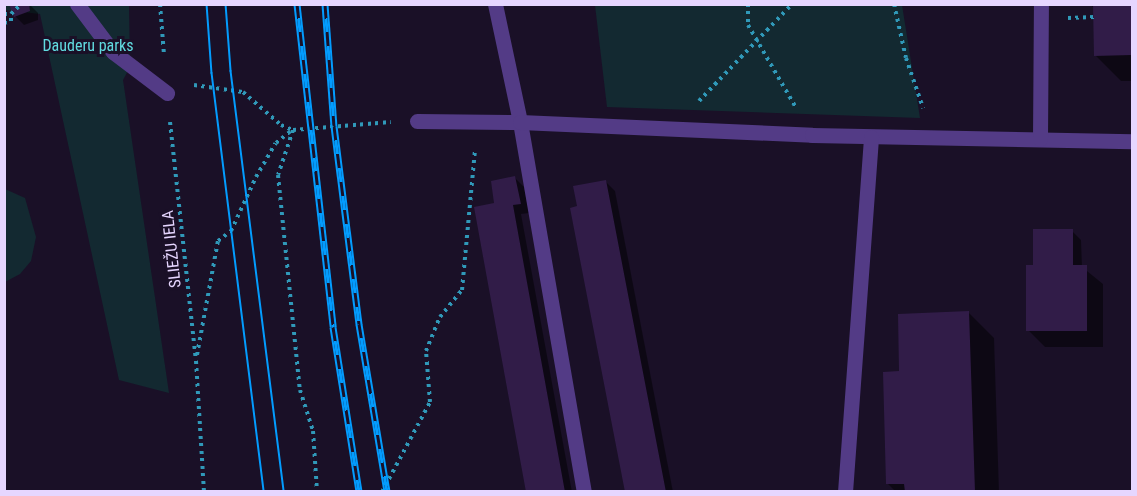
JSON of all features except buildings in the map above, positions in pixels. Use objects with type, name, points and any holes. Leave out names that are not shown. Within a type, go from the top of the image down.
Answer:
[{"type":"street","points":[[77,4],[113,52],[167,86]]},
{"type":"street","points":[[495,4],[520,122],[584,492]]},
{"type":"street","points":[[1040,140],[1041,4]]},
{"type":"street","points":[[417,121],[520,122],[871,137],[1132,141]]},
{"type":"street","points":[[845,492],[871,137]]},
{"type":"path","points":[[4,14],[11,14],[21,4]]},
{"type":"path","name":"SLIEŽU IELA","points":[[160,4],[196,361],[204,492]]},
{"type":"path","points":[[748,4],[748,25],[812,135]]},
{"type":"path","points":[[672,129],[792,4]]},
{"type":"path","points":[[894,4],[906,58],[933,138]]},
{"type":"path","points":[[4,23],[11,21],[11,14]]},
{"type":"path","points":[[1058,18],[1094,17]]},
{"type":"path","points":[[167,86],[243,93],[281,125],[293,130],[417,121]]},
{"type":"path","points":[[382,492],[430,402],[426,351],[440,317],[462,290],[477,122]]},
{"type":"path","points":[[196,361],[218,241],[231,231],[276,143],[293,130]]},
{"type":"path","points":[[293,130],[278,175],[300,390],[313,431],[317,492]]},
{"type":"green space","name":"Dauderu parks","points":[[4,5],[129,5],[130,67],[123,80],[169,393],[119,380],[40,14],[5,10]]},
{"type":"green space","points":[[595,5],[902,5],[920,118],[607,107]]},
{"type":"green space","points":[[5,189],[25,198],[36,237],[31,261],[20,274],[5,282]]},
{"type":"tram line","points":[[207,4],[212,73],[264,492]]},
{"type":"tram line","points":[[226,4],[231,71],[284,492]]},
{"type":"railway","points":[[297,4],[333,327],[359,492]]},
{"type":"railway","points":[[325,4],[334,126],[359,324],[387,492]]}]
